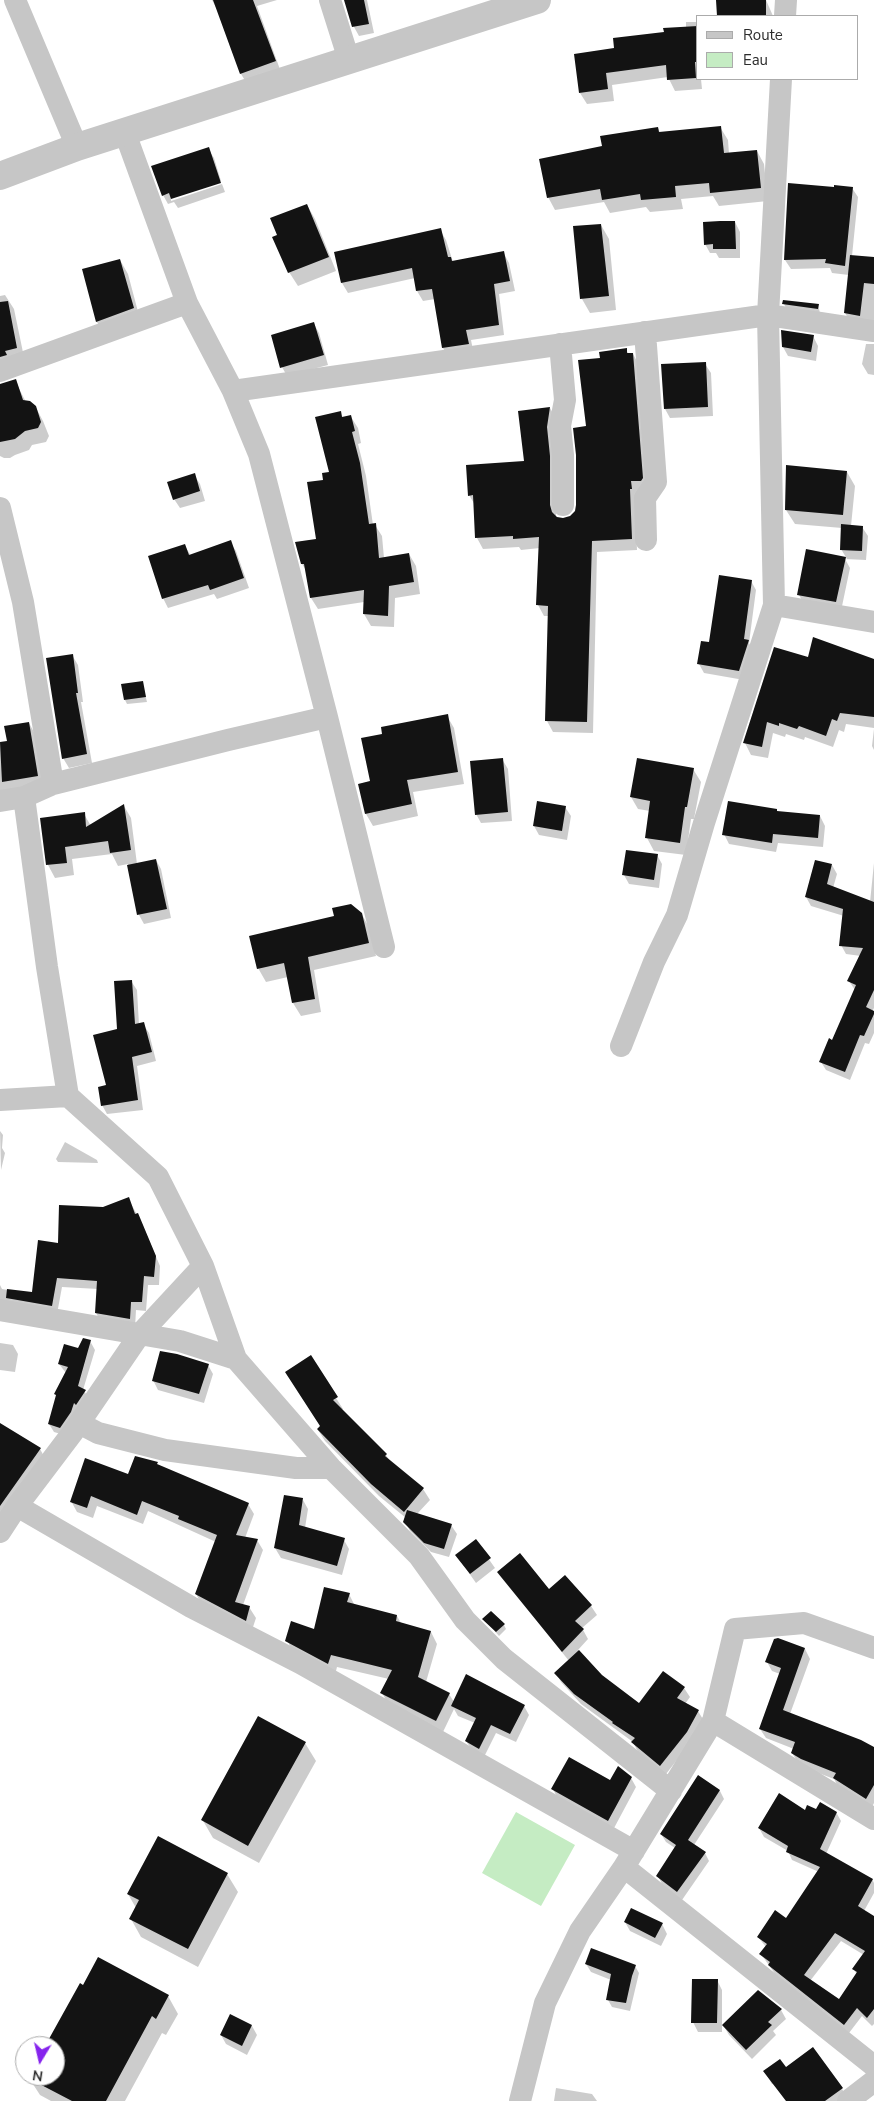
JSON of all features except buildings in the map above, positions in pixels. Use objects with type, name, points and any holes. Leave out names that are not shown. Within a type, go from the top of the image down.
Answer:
[{"type":"street","points":[[15,0],[77,147]]},
{"type":"street","points":[[330,0],[349,60]]},
{"type":"street","points":[[0,176],[77,147],[537,0]]},
{"type":"street","points":[[785,15],[786,0]]},
{"type":"street","points":[[621,1046],[654,962],[677,915],[704,823],[774,605],[768,315],[781,80]]},
{"type":"street","points":[[125,133],[186,303],[233,390],[259,454],[384,947]]},
{"type":"street","points":[[0,372],[186,303]]},
{"type":"street","points":[[233,390],[768,315],[874,331]]},
{"type":"street","points":[[644,332],[656,482],[645,498],[646,540]]},
{"type":"street","points":[[560,344],[565,400],[560,426],[563,455],[563,505]]},
{"type":"street","points":[[0,508],[23,602],[53,784]]},
{"type":"street","points":[[774,605],[874,622]]},
{"type":"street","points":[[0,801],[24,797],[53,784],[327,717]]},
{"type":"street","points":[[24,797],[46,967],[68,1096],[158,1177],[203,1266],[236,1359],[331,1468],[419,1556],[465,1620],[504,1659],[671,1791]]},
{"type":"street","points":[[0,1100],[68,1096]]},
{"type":"street","points":[[0,1532],[17,1506],[80,1423],[140,1334],[203,1266]]},
{"type":"street","points":[[0,1310],[180,1341],[236,1359]]},
{"type":"street","points":[[80,1423],[98,1433],[165,1450],[296,1468],[331,1468]]},
{"type":"street","points":[[17,1506],[191,1606],[300,1663],[629,1859],[874,2066]]},
{"type":"street","points":[[520,2101],[546,2003],[580,1931],[629,1859],[713,1721],[735,1629],[804,1624],[874,1648]]},
{"type":"street","points":[[713,1721],[874,1819]]},
{"type":"street","points":[[848,2101],[874,2081]]},
{"type":"water","points":[[516,1812],[575,1845],[541,1906],[482,1873]]}]
